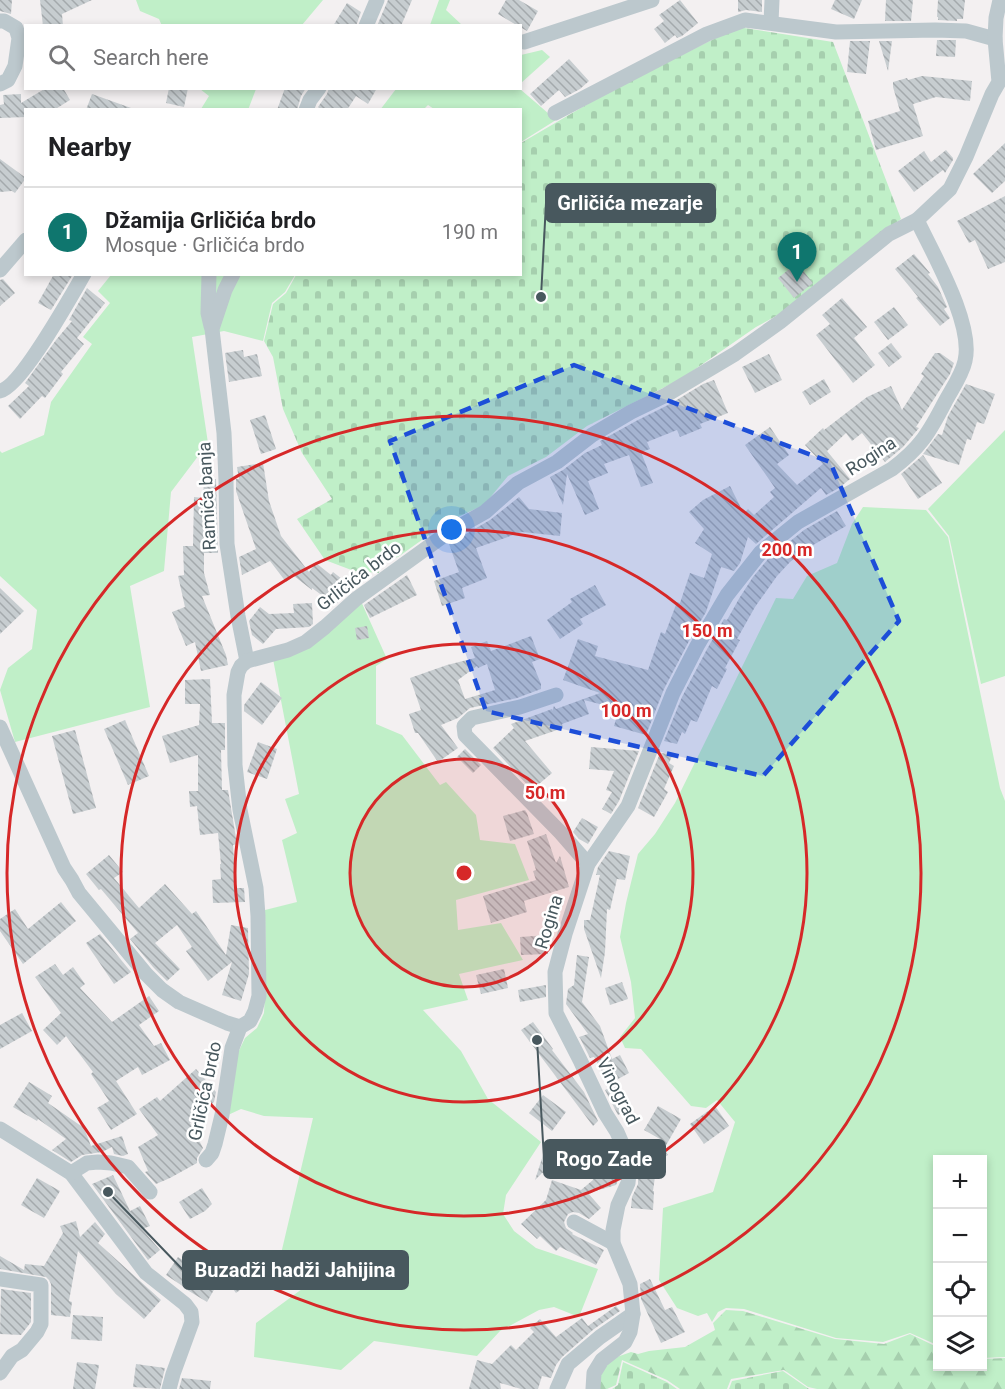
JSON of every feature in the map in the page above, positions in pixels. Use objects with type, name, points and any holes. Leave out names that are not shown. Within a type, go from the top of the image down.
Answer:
[{"type":"street","points":[[367,24],[377,0]]},
{"type":"street","points":[[524,42],[652,0]]},
{"type":"street","points":[[771,22],[772,0]]},
{"type":"street","points":[[916,220],[950,189],[992,94],[1002,83],[995,39],[1000,0]]},
{"type":"street","points":[[555,113],[707,34],[745,20],[836,32],[966,31],[995,39]]},
{"type":"street","points":[[0,21],[16,28],[19,38],[15,66],[8,80],[0,84]]},
{"type":"street","points":[[307,108],[318,90]]},
{"type":"street","name":"Grličića brdo","points":[[206,1160],[212,1153],[222,1115],[232,1048],[240,1027],[250,1021],[255,1011],[258,996],[256,888],[240,810],[235,765],[234,695],[238,672],[247,661],[288,650],[306,642],[356,599],[446,534],[486,512],[518,483],[557,462],[592,435],[735,354],[780,322],[889,234],[916,220]]},
{"type":"street","name":"Rogina","points":[[556,993],[555,972],[588,864],[628,806],[673,693],[711,622],[761,552],[798,522],[892,469],[919,446],[927,436],[957,379],[965,361],[966,339],[957,305],[916,220]]},
{"type":"street","points":[[0,270],[24,242]]},
{"type":"street","points":[[0,391],[7,390],[30,361],[54,326],[83,276]]},
{"type":"street","name":"Ramića banja","points":[[209,276],[208,313],[212,329],[224,433],[227,544],[247,661]]},
{"type":"street","name":"Ramića banja","points":[[212,329],[232,276]]},
{"type":"street","points":[[556,695],[520,707],[472,718],[464,726],[465,735],[561,833],[588,864]]},
{"type":"street","points":[[0,727],[64,868],[79,893],[162,990],[179,1002],[240,1027]]},
{"type":"street","name":"Vinograd","points":[[556,993],[556,1013],[627,1155],[628,1183],[614,1219],[613,1244],[630,1284],[633,1314]]},
{"type":"street","points":[[0,1129],[70,1173],[146,1273],[185,1304],[191,1312],[192,1322],[169,1389]]},
{"type":"street","points":[[70,1173],[87,1163],[98,1161],[128,1167],[150,1192]]},
{"type":"street","points":[[574,1222],[613,1244]]},
{"type":"street","points":[[0,1279],[41,1285],[41,1324],[22,1350],[12,1356],[0,1373]]},
{"type":"street","points":[[557,1389],[568,1364],[600,1337],[633,1314]]},
{"type":"street","points":[[593,1389],[594,1373],[602,1360],[625,1342],[630,1332],[633,1314]]},
{"type":"highlighted area","points":[[574,365],[830,462],[899,621],[763,776],[486,711],[390,441]]},
{"type":"green space","points":[[136,0],[323,0],[303,24],[161,24],[159,19],[140,11]]},
{"type":"green space","points":[[439,0],[450,0],[446,10],[461,24],[430,24]]},
{"type":"green space","points":[[738,27],[833,42],[901,219],[778,315],[756,327],[681,379],[587,426],[546,457],[508,476],[484,505],[447,522],[398,557],[380,561],[379,573],[354,571],[325,560],[297,519],[332,499],[302,453],[283,409],[273,357],[264,341],[273,304],[286,293],[295,276],[522,276],[522,142],[615,88]]},
{"type":"green space","points":[[542,50],[550,57],[522,82],[522,55]]},
{"type":"green space","points":[[201,90],[256,90],[249,108],[202,108],[209,96]]},
{"type":"green space","points":[[395,90],[521,90],[556,120],[522,141],[522,108],[432,108],[428,105],[425,108],[382,108]]},
{"type":"green space","points":[[110,276],[294,276],[285,292],[272,303],[263,341],[224,331],[192,337],[208,443],[171,492],[164,571],[130,586],[150,707],[15,742],[0,690],[8,668],[32,649],[37,610],[0,576],[0,451],[2,453],[44,435],[51,402],[92,344],[83,337],[110,303],[98,291]]},
{"type":"green space","points":[[1005,430],[1005,676],[981,684],[949,536],[928,509]]},
{"type":"green space","points":[[863,507],[926,510],[948,537],[1000,788],[1005,801],[1005,1357],[987,1358],[987,1155],[933,1155],[933,1343],[910,1333],[883,1342],[836,1338],[744,1309],[726,1308],[718,1312],[712,1322],[707,1313],[698,1316],[677,1308],[659,1280],[663,1208],[713,1192],[735,1122],[717,1100],[706,1108],[691,1106],[641,1049],[625,1048],[620,1037],[635,1018],[631,982],[620,937],[638,854],[655,834],[675,803],[776,598],[793,599],[807,576],[837,563],[852,524]]},
{"type":"green space","points":[[360,599],[387,659],[376,666],[376,724],[402,735],[440,785],[446,782],[476,815],[480,840],[515,844],[529,880],[456,900],[458,930],[501,923],[523,960],[459,974],[468,1000],[423,1010],[461,1051],[488,1099],[541,1142],[506,1195],[503,1214],[514,1231],[536,1248],[598,1269],[579,1317],[554,1307],[539,1310],[500,1331],[477,1356],[374,1341],[341,1370],[254,1357],[256,1323],[306,1286],[297,1260],[280,1258],[313,1118],[264,1116],[241,1109],[228,1115],[235,1059],[245,1038],[257,1028],[264,1013],[265,910],[297,902],[282,840],[297,833],[285,799],[299,794],[273,659]]},
{"type":"green space","points":[[726,1310],[743,1311],[835,1339],[884,1344],[910,1334],[933,1345],[933,1371],[987,1371],[987,1359],[1005,1358],[1005,1389],[817,1389],[808,1387],[784,1370],[731,1379],[727,1389],[680,1389],[667,1380],[622,1360],[616,1385],[607,1389],[598,1389],[598,1378],[604,1366],[614,1358],[631,1352],[638,1354],[685,1347],[715,1330],[713,1323]]},
{"type":"green space","points":[[623,1362],[677,1389],[612,1389],[618,1385]]},
{"type":"green space","points":[[783,1371],[809,1389],[729,1389],[732,1381]]},
{"type":"building","points":[[0,0],[12,0],[11,14],[0,11]]},
{"type":"building","points":[[40,0],[92,0],[62,14],[63,24],[43,24]]},
{"type":"building","points":[[388,0],[412,0],[402,24],[378,24]]},
{"type":"building","points":[[506,0],[519,0],[538,11],[527,31],[522,28],[522,24],[515,24],[498,14]]},
{"type":"building","points":[[680,0],[698,23],[682,36],[677,38],[675,35],[665,43],[654,29],[664,21],[659,15]]},
{"type":"building","points":[[738,0],[762,0],[762,12],[746,10],[738,12]]},
{"type":"building","points":[[835,0],[862,0],[854,19],[831,9]]},
{"type":"building","points":[[886,0],[913,0],[911,21],[885,21]]},
{"type":"building","points":[[938,0],[965,0],[963,19],[938,20]]},
{"type":"building","points":[[347,3],[361,12],[357,24],[334,24]]},
{"type":"building","points":[[937,40],[956,40],[955,57],[936,56]]},
{"type":"building","points":[[850,41],[870,41],[866,74],[847,72]]},
{"type":"building","points":[[879,41],[892,41],[888,71]]},
{"type":"building","points":[[569,59],[589,81],[565,97],[559,90],[541,106],[530,94]]},
{"type":"building","points":[[922,76],[972,81],[970,101],[936,97],[913,104],[923,136],[876,150],[868,121],[900,111],[893,82]]},
{"type":"building","points":[[43,90],[64,90],[70,100],[57,108],[24,108],[24,117],[0,118],[0,105],[4,104],[3,95],[21,94],[21,103]]},
{"type":"building","points":[[169,90],[188,90],[184,107],[166,103]]},
{"type":"building","points":[[284,90],[305,90],[298,108],[278,108]]},
{"type":"building","points":[[328,90],[376,90],[368,104],[356,96],[348,108],[319,108]]},
{"type":"building","points":[[92,94],[131,108],[87,108]]},
{"type":"building","points":[[1005,143],[1005,181],[992,193],[973,174]]},
{"type":"building","points":[[946,150],[953,160],[945,173],[943,170],[914,192],[898,171],[924,151],[931,162]]},
{"type":"building","points":[[0,159],[24,177],[24,181],[15,193],[0,192]]},
{"type":"building","points":[[1005,196],[1005,262],[988,269],[975,240],[969,243],[957,221]]},
{"type":"building","points":[[914,254],[930,273],[928,274],[938,287],[947,307],[944,309],[950,318],[940,326],[895,269]]},
{"type":"building","points":[[797,263],[813,283],[794,298],[778,278]]},
{"type":"building","points":[[53,276],[72,276],[51,310],[38,303]]},
{"type":"building","points":[[3,279],[15,293],[0,306],[0,280]]},
{"type":"building","points":[[87,288],[105,303],[77,338],[84,344],[61,372],[63,374],[45,398],[42,396],[20,419],[8,406],[29,386],[25,383],[72,321],[69,320]]},
{"type":"building","points":[[842,298],[867,327],[854,338],[875,365],[853,383],[816,335],[830,324],[822,315]]},
{"type":"building","points":[[894,307],[908,325],[888,340],[874,322]]},
{"type":"building","points":[[891,343],[902,357],[889,367],[878,353]]},
{"type":"building","points":[[243,350],[244,357],[257,354],[262,376],[229,382],[225,353]]},
{"type":"building","points":[[935,353],[940,353],[954,363],[950,374],[916,427],[919,428],[903,447],[885,462],[862,433],[852,441],[846,433],[827,451],[850,479],[826,495],[821,488],[756,544],[748,537],[740,563],[734,571],[721,567],[706,612],[664,689],[646,735],[614,726],[619,709],[584,700],[589,714],[562,724],[563,728],[525,741],[552,773],[532,790],[493,748],[514,728],[511,724],[552,709],[552,711],[554,706],[556,709],[600,693],[563,680],[578,639],[598,646],[595,656],[648,670],[661,632],[665,634],[677,602],[680,603],[690,573],[704,578],[712,554],[695,543],[704,529],[689,512],[703,500],[730,486],[744,514],[748,509],[754,515],[774,497],[770,492],[775,488],[745,445],[770,427],[789,455],[777,464],[797,485],[823,464],[805,445],[823,428],[824,430],[867,397],[891,386],[902,410],[924,376],[921,374]]},
{"type":"building","points":[[769,354],[782,380],[755,393],[742,367]]},
{"type":"building","points":[[824,379],[831,392],[810,405],[802,392]]},
{"type":"building","points":[[714,380],[728,413],[700,424],[702,428],[680,437],[677,430],[647,442],[650,449],[641,452],[653,483],[641,487],[629,455],[604,464],[608,473],[588,481],[599,509],[585,515],[567,474],[563,505],[550,477],[585,453],[602,445],[600,441]]},
{"type":"building","points":[[966,384],[995,394],[984,424],[977,422],[971,440],[967,439],[959,465],[923,454],[938,434],[942,435],[948,416]]},
{"type":"building","points":[[265,415],[276,449],[261,454],[250,420]]},
{"type":"building","points":[[923,455],[942,483],[918,499],[901,474]]},
{"type":"building","points":[[263,463],[269,501],[281,536],[309,572],[316,563],[331,575],[333,572],[351,586],[335,605],[294,576],[286,582],[270,561],[242,575],[239,557],[256,549],[236,491],[236,479],[239,479],[237,467]]},
{"type":"building","points":[[204,479],[216,479],[218,553],[204,553],[204,573],[210,595],[202,596],[228,665],[201,671],[195,642],[186,646],[172,612],[185,607],[178,576],[184,575],[183,546],[193,546],[194,497],[203,498]]},
{"type":"building","points":[[519,497],[529,509],[562,513],[560,536],[522,532],[476,548],[487,578],[462,588],[465,598],[442,606],[434,581],[459,572],[449,544],[490,520]]},
{"type":"building","points":[[837,511],[846,526],[808,548],[777,576],[755,607],[737,639],[740,640],[725,668],[727,669],[717,689],[712,686],[697,722],[691,720],[685,734],[682,732],[677,744],[664,741],[682,697],[706,651],[724,619],[727,620],[753,577],[768,559],[804,530]]},
{"type":"building","points":[[407,575],[417,595],[370,618],[364,605]]},
{"type":"building","points":[[595,585],[606,605],[580,619],[583,624],[560,639],[547,620],[572,602],[570,599]]},
{"type":"building","points":[[0,588],[24,611],[0,634]]},
{"type":"building","points":[[312,603],[313,624],[309,627],[276,629],[263,644],[252,635],[249,621],[260,607],[269,614],[294,613],[293,604]]},
{"type":"building","points":[[367,626],[369,638],[357,640],[355,628]]},
{"type":"building","points":[[531,636],[540,659],[532,662],[541,689],[517,698],[470,708],[458,718],[441,725],[458,748],[438,762],[418,733],[415,733],[409,714],[421,710],[410,678],[475,658],[471,647],[487,641],[491,651]],"holes":[[[487,664],[495,690],[465,699],[458,680],[477,666],[478,668]]]},
{"type":"building","points":[[210,679],[212,723],[225,723],[225,750],[221,750],[222,790],[228,790],[237,844],[233,845],[236,888],[244,888],[245,902],[213,903],[212,880],[221,879],[218,833],[200,835],[197,806],[190,807],[189,791],[198,791],[198,755],[170,763],[162,736],[199,725],[200,704],[185,704],[185,680]]},
{"type":"building","points":[[261,682],[282,698],[262,725],[244,711],[244,705]]},
{"type":"building","points":[[125,720],[149,776],[128,785],[104,729]]},
{"type":"building","points":[[75,730],[96,808],[73,814],[52,736]]},
{"type":"building","points":[[258,742],[277,749],[267,779],[247,772]]},
{"type":"building","points":[[591,747],[639,751],[619,801],[611,814],[602,809],[612,792],[606,790],[614,771],[589,769]]},
{"type":"building","points":[[465,749],[481,765],[473,773],[457,757]]},
{"type":"building","points":[[660,753],[673,754],[669,763],[674,766],[664,789],[668,792],[654,817],[638,808]]},
{"type":"building","points":[[525,810],[534,834],[510,841],[503,816]]},
{"type":"building","points":[[582,818],[598,827],[588,844],[573,832]]},
{"type":"building","points":[[546,834],[556,863],[560,856],[569,887],[524,901],[527,912],[491,923],[483,896],[536,880],[533,871],[536,870],[527,841]]},
{"type":"building","points":[[609,851],[630,856],[625,880],[617,879],[610,910],[607,909],[601,978],[584,929],[584,920],[590,920],[600,875],[596,875],[598,867]]},
{"type":"building","points":[[109,855],[123,872],[114,878],[139,908],[165,884],[192,914],[196,911],[226,955],[231,925],[248,928],[249,974],[241,1001],[222,995],[232,962],[208,981],[186,951],[192,947],[177,925],[155,943],[180,969],[167,981],[153,967],[130,939],[138,933],[86,874]]},
{"type":"building","points":[[61,902],[76,921],[23,964],[0,931],[0,919],[15,909],[28,929]]},
{"type":"building","points":[[100,934],[131,972],[114,984],[86,943]]},
{"type":"building","points":[[548,935],[548,954],[521,955],[520,937]]},
{"type":"building","points":[[577,955],[589,957],[582,1002],[600,1026],[612,1059],[620,1055],[629,1073],[609,1084],[594,1057],[590,1058],[579,1037],[588,1034],[566,1004],[568,989],[574,985]]},
{"type":"building","points":[[55,964],[63,975],[73,967],[85,984],[80,988],[112,1022],[149,996],[159,1011],[139,1025],[154,1046],[161,1043],[170,1060],[142,1075],[138,1067],[116,1081],[137,1114],[111,1130],[97,1108],[109,1101],[91,1074],[93,1072],[66,1036],[57,1045],[43,1030],[61,1013],[35,977]]},
{"type":"building","points":[[504,969],[508,988],[481,994],[476,975]]},
{"type":"building","points":[[622,982],[628,999],[610,1005],[605,988]]},
{"type":"building","points":[[546,985],[546,997],[520,1002],[518,990]]},
{"type":"building","points":[[22,1013],[32,1031],[0,1049],[0,1025]]},
{"type":"building","points":[[533,1022],[584,1092],[598,1121],[593,1126],[521,1030]]},
{"type":"building","points":[[196,1069],[216,1092],[214,1102],[190,1123],[203,1148],[197,1158],[197,1163],[156,1184],[145,1172],[148,1171],[138,1147],[158,1135],[139,1109],[157,1097],[160,1101]]},
{"type":"building","points":[[29,1082],[52,1096],[48,1103],[84,1128],[91,1146],[122,1136],[128,1154],[123,1156],[114,1154],[112,1147],[102,1152],[82,1155],[71,1162],[52,1150],[66,1139],[38,1119],[37,1121],[13,1107]]},
{"type":"building","points":[[617,1084],[630,1109],[618,1115],[605,1090]]},
{"type":"building","points":[[543,1095],[566,1112],[552,1131],[529,1113]]},
{"type":"building","points":[[658,1106],[681,1119],[664,1149],[668,1155],[657,1162],[653,1210],[631,1208],[632,1197],[638,1184],[638,1168],[650,1169],[639,1151],[660,1139],[644,1130]]},
{"type":"building","points":[[715,1106],[729,1126],[704,1144],[690,1124]]},
{"type":"building","points":[[605,1145],[613,1174],[618,1175],[616,1185],[588,1193],[601,1208],[589,1219],[573,1212],[568,1214],[564,1222],[572,1234],[604,1250],[596,1265],[560,1247],[556,1251],[540,1236],[537,1239],[521,1224],[546,1200],[552,1180],[581,1190],[593,1180],[589,1166],[603,1170],[586,1157],[584,1150]]},
{"type":"building","points":[[544,1152],[569,1160],[563,1179],[542,1173],[535,1180]]},
{"type":"building","points":[[113,1175],[130,1211],[140,1206],[150,1226],[142,1229],[160,1250],[148,1260],[92,1184]]},
{"type":"building","points":[[37,1178],[60,1191],[44,1218],[21,1205]]},
{"type":"building","points":[[202,1188],[212,1204],[205,1211],[190,1219],[179,1202]]},
{"type":"building","points":[[76,1221],[80,1237],[95,1222],[105,1234],[98,1243],[161,1300],[144,1319],[116,1294],[78,1251],[69,1301],[72,1302],[70,1317],[51,1315],[51,1284],[46,1277],[0,1269],[0,1256],[24,1270],[25,1264],[44,1266],[63,1233],[60,1226]]},
{"type":"building","points":[[252,1256],[264,1272],[236,1293],[224,1277]]},
{"type":"building","points":[[178,1257],[219,1281],[207,1302],[166,1275]]},
{"type":"building","points":[[650,1279],[665,1310],[672,1307],[685,1332],[661,1343],[641,1299],[640,1284]]},
{"type":"building","points":[[1,1289],[31,1293],[31,1322],[21,1335],[0,1334]]},
{"type":"building","points":[[616,1306],[620,1311],[594,1329],[562,1357],[551,1378],[542,1376],[538,1389],[521,1389],[500,1383],[501,1389],[469,1389],[477,1360],[492,1364],[511,1345],[516,1350],[534,1332],[530,1328],[540,1319],[556,1337],[582,1318],[588,1326]]},
{"type":"building","points":[[73,1315],[103,1317],[102,1341],[71,1339]]},
{"type":"building","points":[[77,1362],[99,1365],[95,1389],[73,1389]]},
{"type":"building","points":[[136,1364],[165,1368],[160,1389],[133,1387]]},
{"type":"building","points":[[182,1378],[211,1381],[210,1389],[179,1389]]},
{"type":"place","name":"Džamija Grličića brdo","points":[[797,282]]},
{"type":"place","name":"Grličića mezarje","points":[[541,297]]},
{"type":"place","name":"Rogo Zade","points":[[537,1040]]},
{"type":"place","name":"Buzadži hadži Jahijina","points":[[108,1192]]}]
